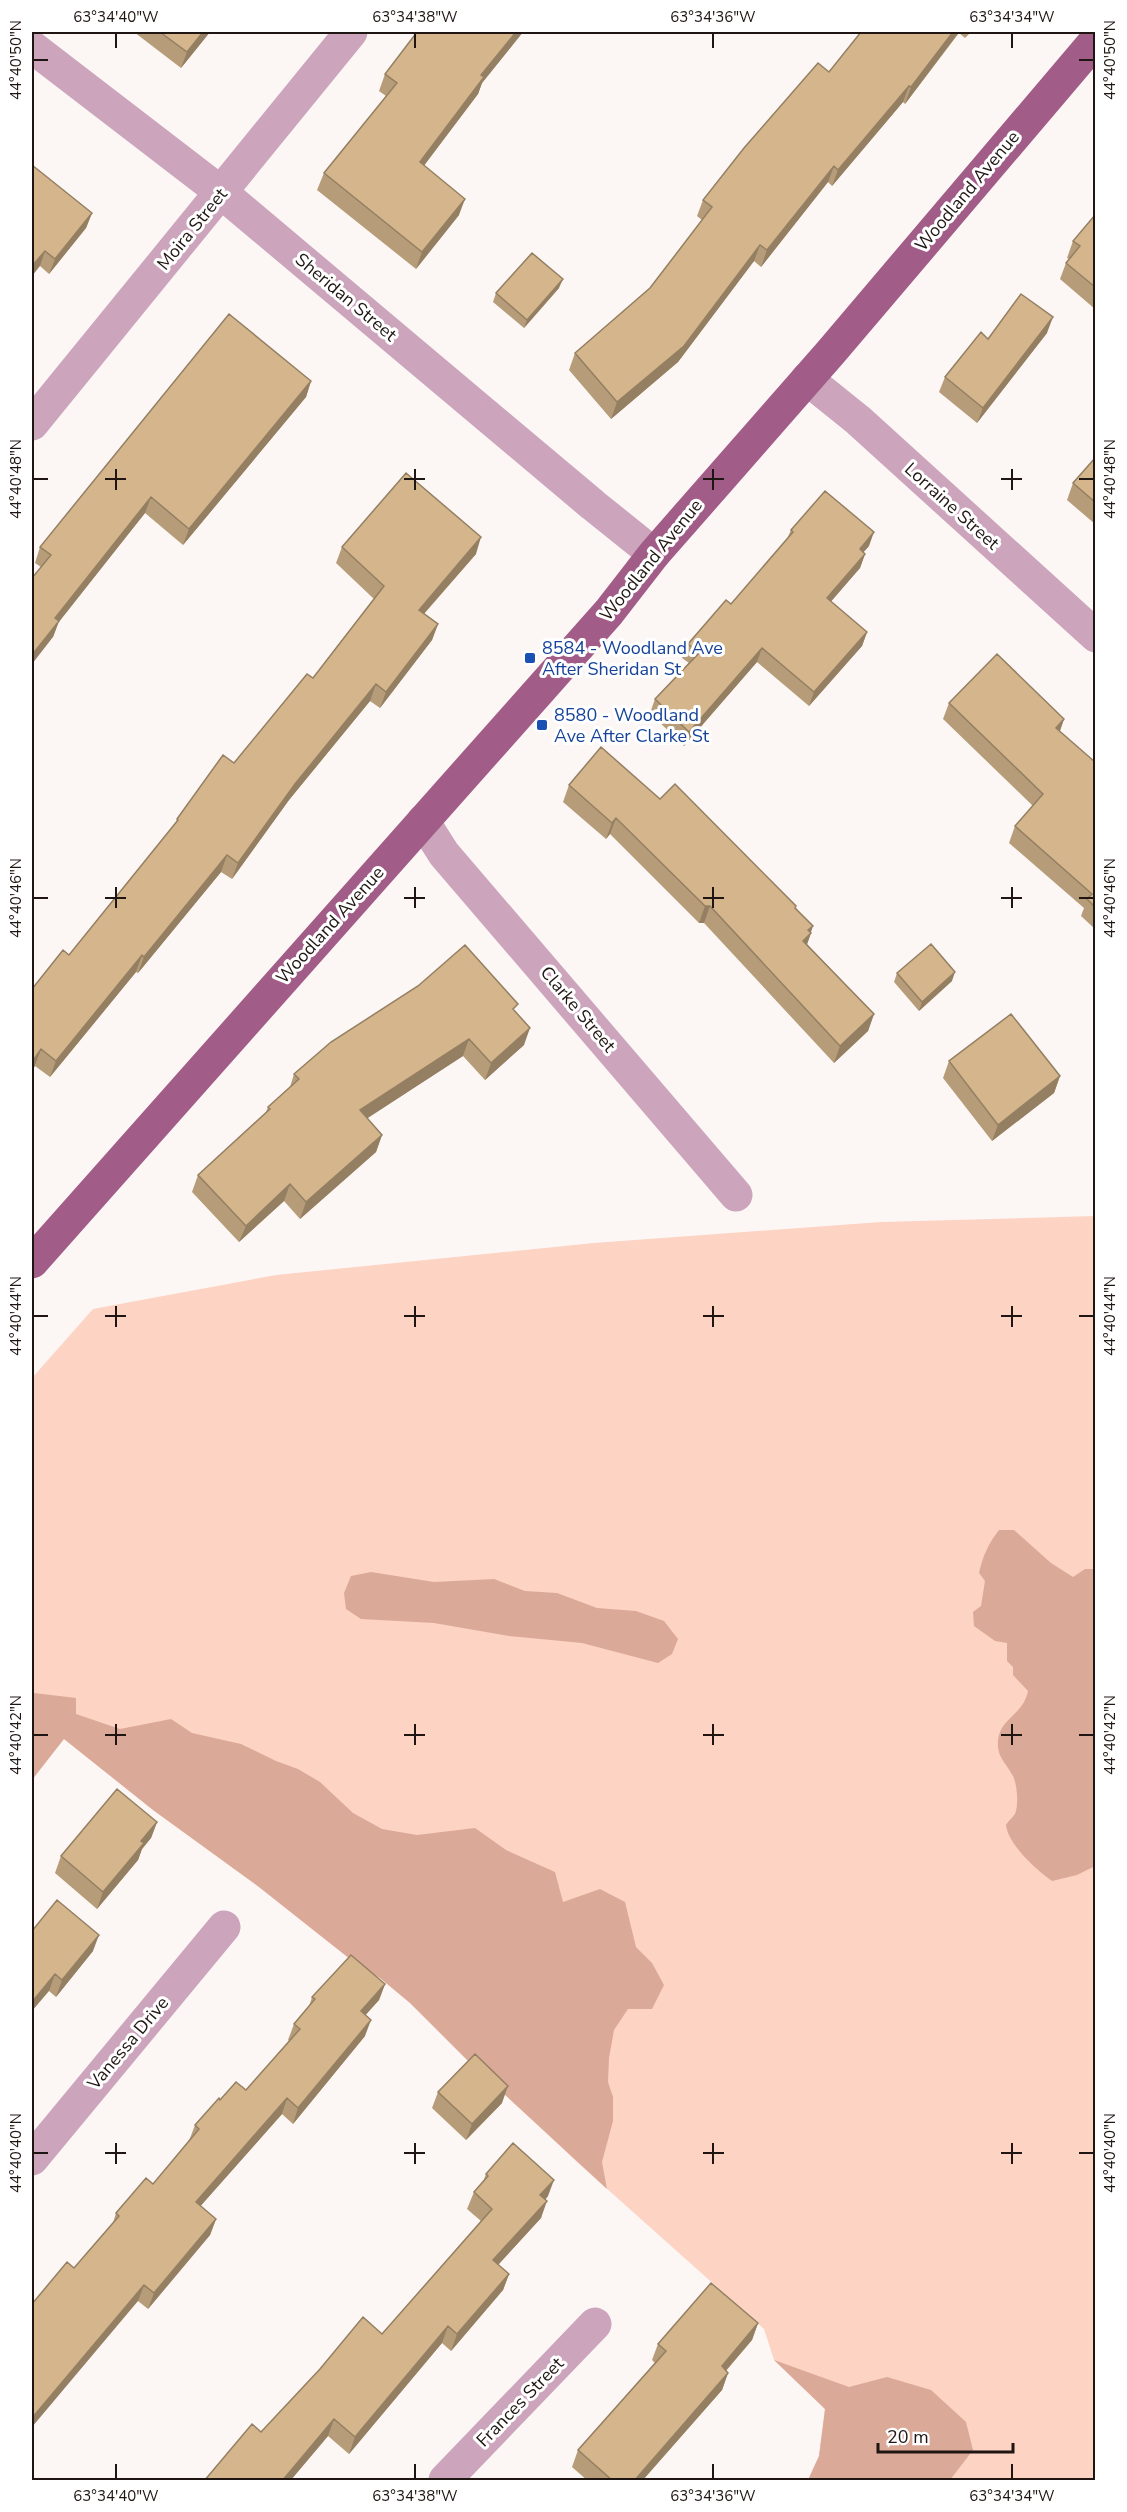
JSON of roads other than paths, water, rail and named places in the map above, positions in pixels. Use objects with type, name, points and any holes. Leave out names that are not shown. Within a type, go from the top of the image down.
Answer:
[{"type":"main road","name":"Woodland Avenue","points":[[32,1262],[609,612],[654,554],[807,379],[1095,40]]},
{"type":"street","name":"Moira Street","points":[[32,424],[351,32]]},
{"type":"street","name":"Sheridan Street","points":[[32,47],[222,193],[584,498],[654,554]]},
{"type":"street","name":"Lorraine Street","points":[[807,379],[858,420],[1095,636]]},
{"type":"street","name":"Clarke Street","points":[[423,821],[444,854],[736,1195]]},
{"type":"street","name":"Vanessa Drive","points":[[32,2159],[224,1927]]},
{"type":"street","name":"Frances Street","points":[[445,2481],[595,2324]]},
{"type":"place","name":"8584 - Woodland Ave After Sheridan St","points":[[530,658]]},
{"type":"place","name":"8580 - Woodland Ave After Clarke St","points":[[542,725]]}]
